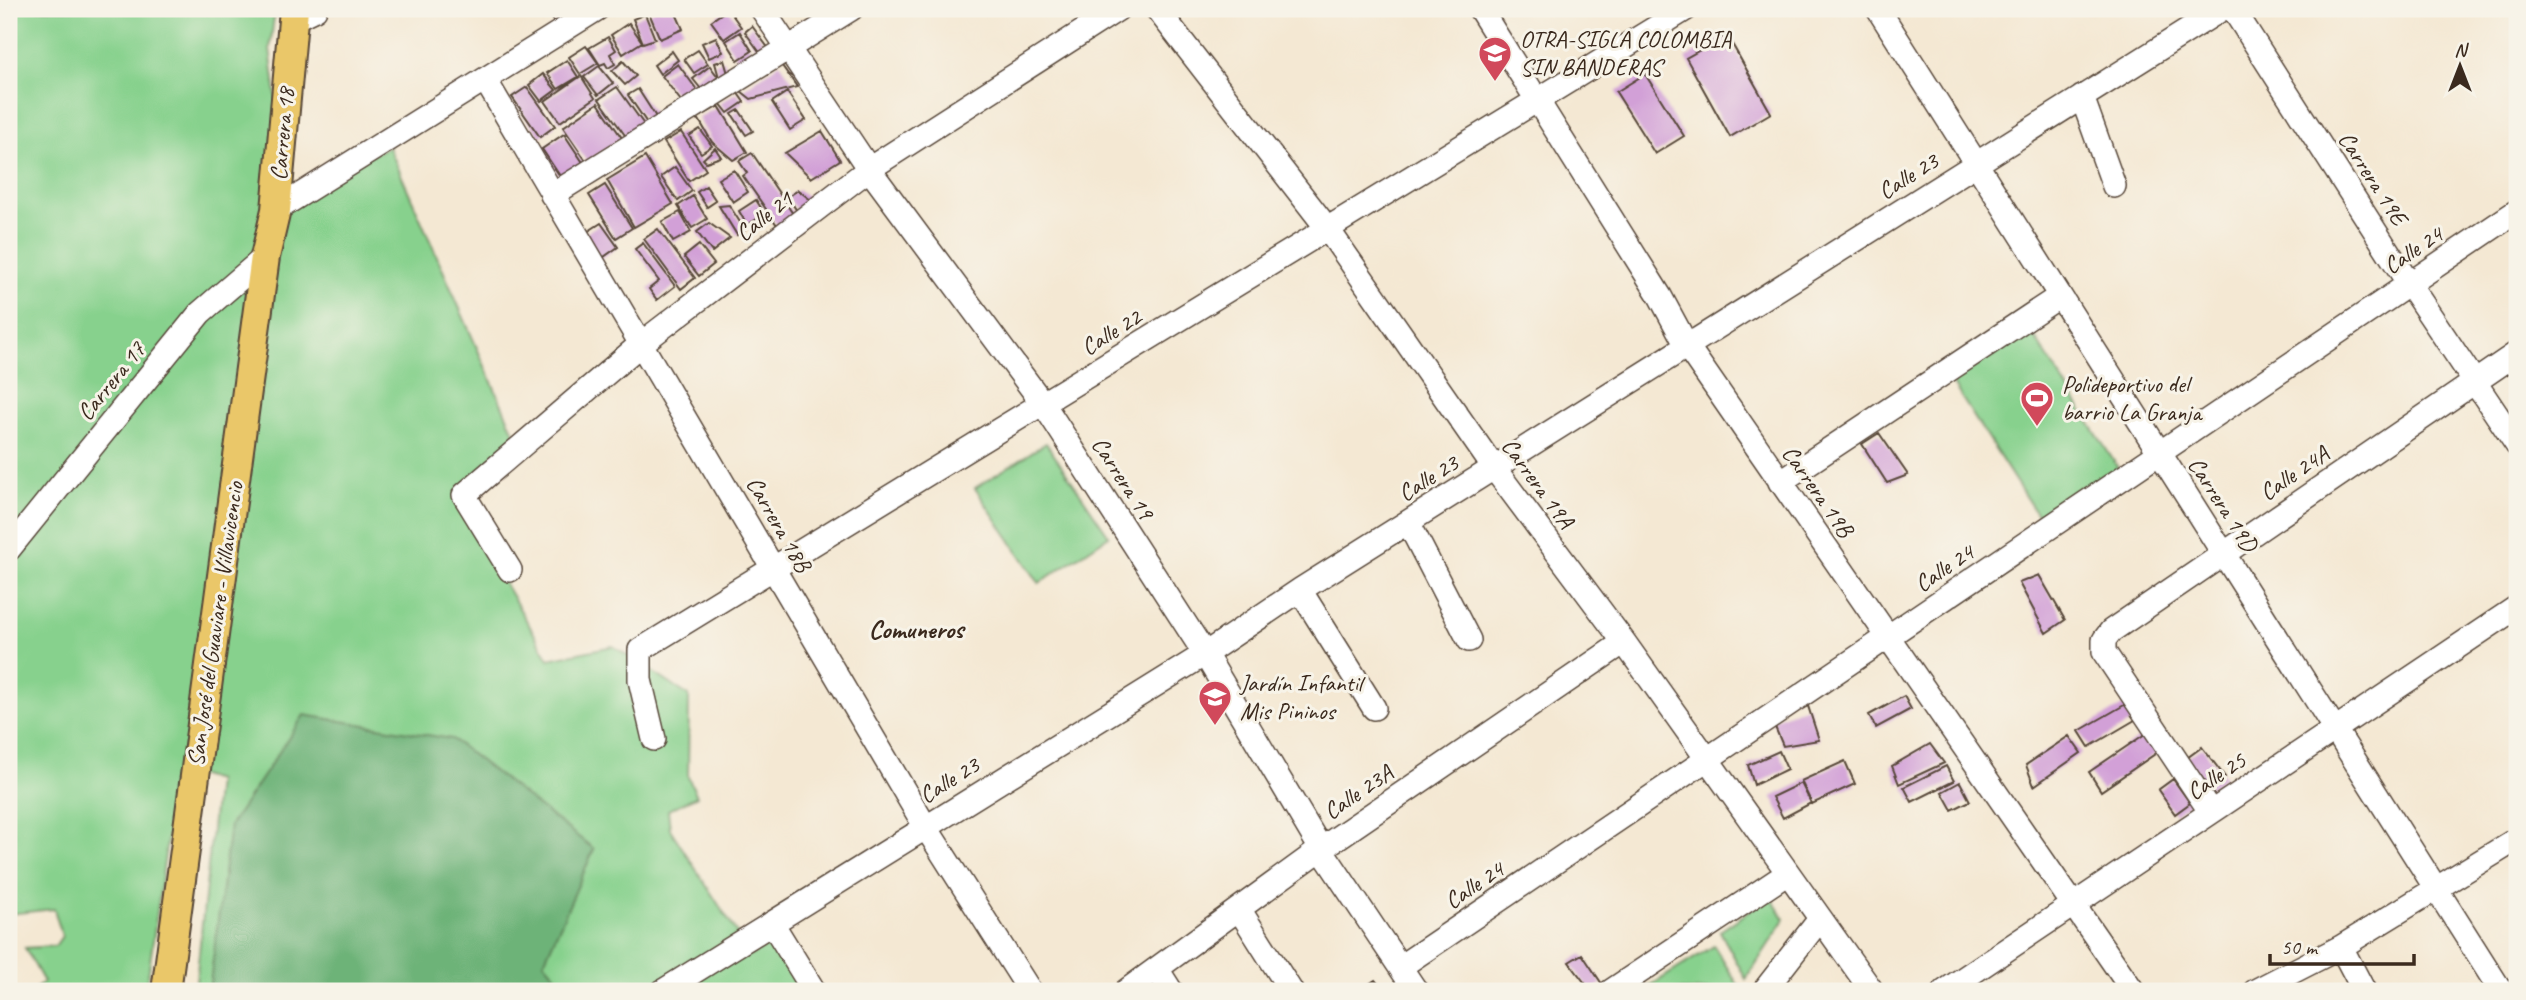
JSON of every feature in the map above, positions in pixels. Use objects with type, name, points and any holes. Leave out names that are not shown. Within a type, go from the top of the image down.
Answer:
[{"type":"main road","name":"Carrera 18","points":[[265,257],[276,210],[300,13]]},
{"type":"main road","name":"San José del Guaviare - Villavicencio","points":[[166,991],[265,257]]},
{"type":"street","points":[[276,210],[380,142],[486,81],[597,9]]},
{"type":"street","name":"Carrera 19","points":[[762,9],[869,169],[1044,405],[1205,654],[1321,849],[1416,991]]},
{"type":"street","points":[[552,195],[850,9]]},
{"type":"street","name":"Calle 21","points":[[510,570],[464,495],[642,343],[869,169],[1118,9]]},
{"type":"street","name":"Carrera 19A","points":[[1157,9],[1328,228],[1494,468],[1624,642],[1705,760],[1872,991]]},
{"type":"street","name":"Carrera 19B","points":[[1480,9],[1539,99],[1660,296],[1687,346],[2133,991]]},
{"type":"street","name":"Calle 22","points":[[654,739],[640,680],[640,650],[1044,405],[1686,9]]},
{"type":"street","name":"Carrera 19D","points":[[1878,9],[2501,991]]},
{"type":"street","name":"Calle 23","points":[[663,991],[1205,654],[1300,590],[2221,9]]},
{"type":"street","name":"Carrera 19E","points":[[2233,9],[2409,284],[2517,445]]},
{"type":"street","name":"Carrera 18B","points":[[486,81],[925,826],[1027,990]]},
{"type":"street","points":[[2082,97],[2114,186]]},
{"type":"street","name":"Calle 24","points":[[1400,967],[2517,212]]},
{"type":"street","name":"Carrera 17","points":[[9,549],[200,313],[265,257]]},
{"type":"street","points":[[1780,482],[2060,296]]},
{"type":"street","name":"Calle 24A","points":[[2210,811],[2104,652],[2104,640],[2111,631],[2517,353]]},
{"type":"street","points":[[1408,522],[1469,639]]},
{"type":"street","points":[[1300,590],[1374,708]]},
{"type":"street","name":"Calle 25","points":[[1945,991],[2517,607]]},
{"type":"street","name":"Calle 23A","points":[[1126,991],[1321,849],[1624,642]]},
{"type":"street","points":[[2255,991],[2341,947],[2517,839]]},
{"type":"street","points":[[1611,991],[1788,873]]},
{"type":"street","points":[[1239,909],[1291,991]]},
{"type":"street","points":[[1765,991],[1820,919]]},
{"type":"street","points":[[772,923],[814,991]]},
{"type":"street","points":[[2341,947],[2364,991]]},
{"type":"street","points":[[1157,969],[1171,991]]},
{"type":"green space","points":[[9,9],[275,9],[270,49],[288,190],[389,147],[516,437],[455,499],[549,659],[613,646],[689,696],[688,777],[697,796],[668,810],[670,829],[751,955],[778,940],[810,991],[195,991],[217,781],[177,769],[146,991],[33,991],[44,982],[25,948],[55,946],[62,936],[54,909],[9,914]]},
{"type":"green space","name":"Polideportivo del barrio La Granja","points":[[2031,331],[2122,474],[2043,524],[1951,381]]},
{"type":"green space","points":[[1046,443],[1109,536],[1039,583],[975,488]]},
{"type":"green space","points":[[304,715],[452,739],[594,849],[544,962],[569,991],[209,991],[230,825]]},
{"type":"green space","points":[[1770,897],[1785,919],[1746,979],[1720,931]]},
{"type":"green space","points":[[1714,946],[1741,990],[1642,991]]},
{"type":"building","points":[[546,9],[562,9],[566,16],[555,23]]},
{"type":"building","points":[[658,9],[674,9],[683,29],[660,39],[649,13]]},
{"type":"building","points":[[728,9],[741,27],[724,39],[711,21]]},
{"type":"building","points":[[645,14],[655,39],[643,43],[633,19]]},
{"type":"building","points":[[629,23],[642,42],[623,54],[611,35]]},
{"type":"building","points":[[752,26],[769,49],[761,54],[745,32]]},
{"type":"building","points":[[740,32],[752,51],[738,60],[726,41]]},
{"type":"building","points":[[1727,35],[1771,113],[1730,137],[1686,58]]},
{"type":"building","points":[[608,37],[616,50],[610,54],[615,64],[608,68],[605,63],[600,65],[589,48]]},
{"type":"building","points":[[716,37],[723,52],[709,58],[702,43]]},
{"type":"building","points":[[586,46],[598,63],[580,74],[569,57]]},
{"type":"building","points":[[698,50],[708,64],[694,73],[684,59]]},
{"type":"building","points":[[672,51],[678,60],[660,74],[654,65]]},
{"type":"building","points":[[567,60],[578,77],[558,89],[547,73]]},
{"type":"building","points":[[724,60],[729,77],[720,81],[715,63]]},
{"type":"building","points":[[623,61],[636,76],[625,85],[612,71]]},
{"type":"building","points":[[780,63],[797,87],[751,99],[741,91]]},
{"type":"building","points":[[678,64],[700,94],[684,105],[662,76]]},
{"type":"building","points":[[599,66],[613,83],[598,95],[584,77]]},
{"type":"building","points":[[710,66],[718,77],[701,89],[693,79]]},
{"type":"building","points":[[543,74],[556,90],[541,101],[529,85]]},
{"type":"building","points":[[1645,74],[1684,136],[1655,154],[1616,92]]},
{"type":"building","points":[[581,76],[595,98],[560,122],[545,101]]},
{"type":"building","points":[[527,87],[555,126],[540,137],[512,97]]},
{"type":"building","points":[[617,87],[645,126],[627,138],[599,99]]},
{"type":"building","points":[[638,89],[656,117],[647,123],[628,95]]},
{"type":"building","points":[[737,92],[744,102],[728,113],[720,103]]},
{"type":"building","points":[[787,92],[806,120],[790,130],[772,102]]},
{"type":"building","points":[[598,103],[622,138],[587,162],[563,127]]},
{"type":"building","points":[[719,106],[747,152],[733,160],[712,142],[698,118]]},
{"type":"building","points":[[739,110],[753,131],[746,135],[732,114]]},
{"type":"building","points":[[700,129],[712,146],[701,153],[689,136]]},
{"type":"building","points":[[822,131],[840,160],[811,178],[785,153]]},
{"type":"building","points":[[681,132],[706,170],[689,181],[664,142]]},
{"type":"building","points":[[564,134],[584,164],[562,179],[542,149]]},
{"type":"building","points":[[715,148],[721,157],[706,162],[703,159]]},
{"type":"building","points":[[752,153],[793,214],[777,225],[743,176],[747,173],[739,161]]},
{"type":"building","points":[[645,157],[673,204],[634,227],[607,180]]},
{"type":"building","points":[[675,167],[692,191],[678,201],[661,177]]},
{"type":"building","points":[[734,170],[748,192],[733,202],[718,179]]},
{"type":"building","points":[[605,185],[632,228],[616,238],[589,195]]},
{"type":"building","points":[[706,186],[716,201],[707,207],[697,192]]},
{"type":"building","points":[[798,190],[812,201],[797,211],[788,197]]},
{"type":"building","points":[[693,196],[707,219],[692,228],[678,206]]},
{"type":"building","points":[[756,200],[765,214],[747,225],[739,211]]},
{"type":"building","points":[[729,205],[745,230],[737,235],[719,206]]},
{"type":"building","points":[[680,212],[691,232],[673,242],[662,222]]},
{"type":"building","points":[[601,223],[618,247],[601,259],[584,234]]},
{"type":"building","points":[[709,223],[730,238],[712,252],[697,232]]},
{"type":"building","points":[[658,229],[695,278],[681,289],[644,239]]},
{"type":"building","points":[[643,243],[675,286],[657,300],[649,289],[659,281],[635,249]]},
{"type":"building","points":[[699,245],[714,264],[699,276],[684,257]]},
{"type":"building","points":[[1879,433],[1908,475],[1887,483],[1862,444]]},
{"type":"building","points":[[2039,575],[2065,620],[2046,633],[2019,583]]},
{"type":"building","points":[[1904,696],[1911,709],[1876,728],[1869,715]]},
{"type":"building","points":[[2126,704],[2135,720],[2089,747],[2079,731]]},
{"type":"building","points":[[1808,706],[1819,740],[1783,746],[1772,720]]},
{"type":"building","points":[[2145,734],[2158,752],[2101,791],[2089,772]]},
{"type":"building","points":[[2069,736],[2081,753],[2034,786],[2026,765]]},
{"type":"building","points":[[1930,744],[1944,763],[1899,784],[1892,766]]},
{"type":"building","points":[[2202,747],[2225,777],[2210,788],[2187,758]]},
{"type":"building","points":[[1779,751],[1787,769],[1754,785],[1748,765]]},
{"type":"building","points":[[1845,761],[1855,784],[1812,804],[1801,781]]},
{"type":"building","points":[[1946,766],[1954,781],[1912,802],[1904,787]]},
{"type":"building","points":[[2173,779],[2190,803],[2175,814],[2158,790]]},
{"type":"building","points":[[1960,782],[1970,801],[1952,810],[1942,792]]},
{"type":"building","points":[[1801,783],[1811,803],[1783,818],[1772,797]]},
{"type":"building","points":[[1582,954],[1602,984],[1591,991],[1569,962]]},
{"type":"building","points":[[1375,980],[1384,991],[1358,991]]},
{"type":"place","name":"OTRA-SIGLA COLOMBIA SIN BANDERAS","points":[[1495,83]]},
{"type":"place","name":"Polideportivo del barrio La Granja","points":[[2037,428]]},
{"type":"place","name":"Jardín Infantil Mis Pininos","points":[[1215,727]]},
{"type":"district","name":"Comuneros","points":[[916,629]]}]
